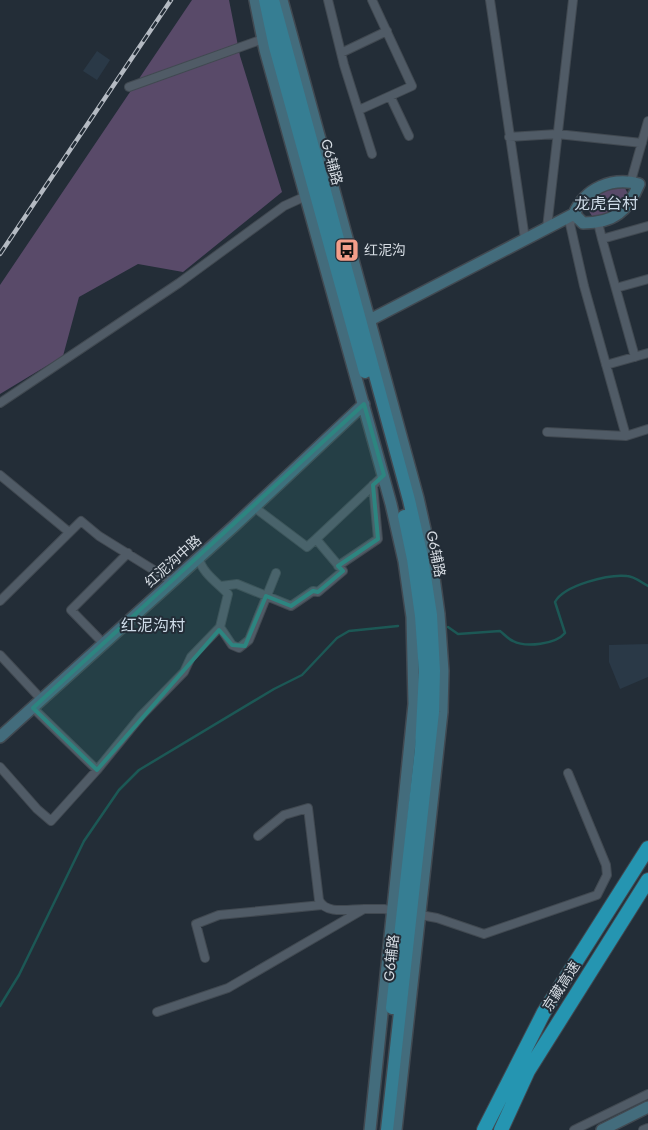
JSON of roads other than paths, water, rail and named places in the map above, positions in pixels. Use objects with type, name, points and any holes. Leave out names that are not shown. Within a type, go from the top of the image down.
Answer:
[{"type":"highway","name":"京藏高速","points":[[484,1130],[544,1012],[648,848]]},
{"type":"highway","name":"京藏高速","points":[[501,1130],[528,1071],[648,880]]},
{"type":"main road","name":"G6辅路","points":[[265,0],[275,48],[401,502],[422,616],[424,682],[421,749],[387,1130]]},
{"type":"main road","name":"G6辅路","points":[[273,0],[365,322],[422,557],[431,615],[434,671],[433,712],[378,1130]]},
{"type":"street","name":"G6辅路","points":[[255,0],[263,39],[384,475],[404,561],[412,617],[415,672],[407,913],[396,1130]]},
{"type":"street","name":"G6辅路","points":[[282,0],[365,322]]},
{"type":"street","points":[[328,0],[341,53],[372,154]]},
{"type":"street","points":[[358,110],[412,86],[372,0]]},
{"type":"street","points":[[490,0],[525,239]]},
{"type":"street","points":[[547,228],[574,0]]},
{"type":"street","points":[[341,53],[387,31]]},
{"type":"street","points":[[129,87],[263,39]]},
{"type":"street","points":[[390,96],[409,136]]},
{"type":"street","points":[[574,214],[583,224],[598,224],[622,212],[632,202],[639,181],[642,143],[648,121]]},
{"type":"street","points":[[509,137],[558,134],[642,143]]},
{"type":"street","points":[[626,436],[570,224],[579,202],[598,186],[639,181]]},
{"type":"street","points":[[0,403],[179,283],[284,206],[306,196]]},
{"type":"street","points":[[365,322],[574,214]]},
{"type":"street","points":[[598,224],[635,357]]},
{"type":"street","points":[[602,239],[648,226]]},
{"type":"street","points":[[616,288],[648,279]]},
{"type":"street","points":[[606,365],[648,353]]},
{"type":"street","name":"红泥沟中路","points":[[0,737],[173,582],[364,404]]},
{"type":"street","points":[[547,432],[626,436],[648,429]]},
{"type":"street","points":[[0,475],[69,532]]},
{"type":"street","points":[[254,507],[307,547],[384,475]]},
{"type":"street","points":[[338,566],[378,539],[373,485]]},
{"type":"street","points":[[0,601],[81,521],[98,536],[173,582]]},
{"type":"street","points":[[220,586],[237,584],[291,606],[313,590],[318,592],[343,571],[316,539]]},
{"type":"street","points":[[104,644],[70,610],[128,553]]},
{"type":"street","points":[[0,767],[37,809],[51,821],[97,770],[140,716],[184,672],[191,657],[220,628],[228,594],[200,564],[199,558]]},
{"type":"street","points":[[220,628],[232,645],[239,648],[245,646],[276,573]]},
{"type":"street","points":[[0,655],[42,700]]},
{"type":"street","points":[[33,708],[97,770]]},
{"type":"street","points":[[258,836],[284,815],[308,808],[319,900],[327,909],[407,913],[437,918],[484,934],[597,895],[607,875],[606,866],[568,773]]},
{"type":"street","points":[[205,958],[196,924],[219,915],[322,905]]},
{"type":"street","points":[[157,1012],[228,988],[364,910]]},
{"type":"street","name":"G6辅路","points":[[370,1130],[407,913]]},
{"type":"street","points":[[574,1130],[648,1094]]},
{"type":"street","points":[[602,1130],[648,1107]]},
{"type":"street","points":[[619,1130],[648,1116]]},
{"type":"street","points":[[643,1130],[648,1128]]},
{"type":"waterway","points":[[448,627],[458,634],[500,631],[511,640],[519,643],[540,644],[555,640],[565,633],[555,602],[568,590],[588,582],[619,576],[632,577],[648,586]]},
{"type":"waterway","points":[[0,1006],[19,975],[84,841],[119,790],[139,770],[274,689],[302,675],[337,638],[349,631],[398,626]]},
{"type":"railway","points":[[0,254],[171,0]]},
{"type":"place","name":"红泥沟","points":[[347,250]]},
{"type":"district","name":"龙虎台村","points":[[606,203]]},
{"type":"district","name":"红泥沟村","points":[[153,625]]}]
